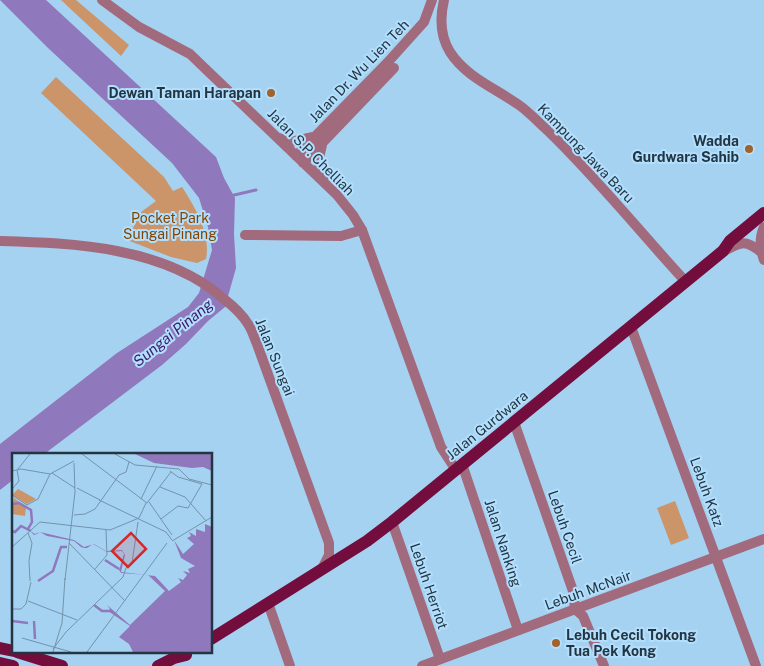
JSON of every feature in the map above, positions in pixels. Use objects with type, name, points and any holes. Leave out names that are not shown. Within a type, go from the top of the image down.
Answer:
[{"type":"main road","name":"Jalan Gurdwara","points":[[212,638],[367,541],[392,522],[723,252],[730,240],[764,213]]},
{"type":"main road","points":[[23,654],[62,666]]},
{"type":"main road","points":[[158,666],[188,654]]},
{"type":"main road","points":[[176,666],[188,654]]},
{"type":"main road","points":[[0,663],[13,666]]},
{"type":"street","name":"Jalan S.P. Chelliah","points":[[102,0],[139,27],[190,54],[337,195],[353,215],[362,230],[441,447],[459,467]]},
{"type":"street","name":"Jalan Dr. Wu Lien Teh","points":[[319,139],[424,22],[432,0]]},
{"type":"street","name":"Kampung Jawa Baru","points":[[444,0],[441,11],[444,39],[457,61],[476,78],[520,106],[547,130],[595,179],[686,282]]},
{"type":"street","name":"Jalan Dr. Wu Lien Teh","points":[[299,159],[394,68]]},
{"type":"street","points":[[276,137],[291,142],[319,139],[318,162],[325,184]]},
{"type":"street","points":[[762,256],[761,235],[764,227]]},
{"type":"street","points":[[245,235],[341,236],[362,230]]},
{"type":"street","name":"Jalan Sungai","points":[[0,241],[76,245],[124,251],[168,266],[192,277],[212,288],[237,310],[248,322],[257,344],[329,543]]},
{"type":"street","points":[[723,252],[744,242],[750,244],[762,256]]},
{"type":"street","name":"Lebuh Katz","points":[[631,327],[756,666]]},
{"type":"street","name":"Lebuh Cecil","points":[[514,422],[573,591],[575,609],[583,616],[604,666]]},
{"type":"street","name":"Jalan Nanking","points":[[459,467],[518,630]]},
{"type":"street","name":"Lebuh Herriot","points":[[392,522],[440,659]]},
{"type":"street","name":"Lebuh McNair","points":[[422,666],[764,539]]},
{"type":"street","points":[[329,543],[346,554]]},
{"type":"street","points":[[322,569],[329,555],[329,543]]},
{"type":"street","points":[[268,603],[290,666]]},
{"type":"green space","points":[[61,0],[76,0],[129,45],[121,56]]},
{"type":"green space","name":"Pocket Park Sungai Pinang","points":[[56,77],[164,177],[173,191],[182,187],[201,221],[206,240],[206,259],[197,263],[171,257],[127,240],[141,212],[156,201],[41,93]]},
{"type":"green space","points":[[675,501],[689,538],[671,545],[657,508]]},
{"type":"water","name":"Sungai Pinang","points":[[0,0],[46,0],[216,157],[224,178],[235,198],[234,234],[236,268],[225,307],[208,321],[186,344],[162,365],[46,453],[12,453],[12,481],[0,490],[0,444],[117,353],[188,307],[199,293],[212,250],[208,227],[199,198],[172,163],[48,48]]},
{"type":"waterway","points":[[230,196],[256,190]]},
{"type":"place","name":"Dewan Taman Harapan","points":[[271,93]]},
{"type":"place","name":"Wadda Gurdwara Sahib","points":[[749,149]]},
{"type":"place","name":"Lebuh Cecil Tokong Tua Pek Kong","points":[[556,643]]}]
